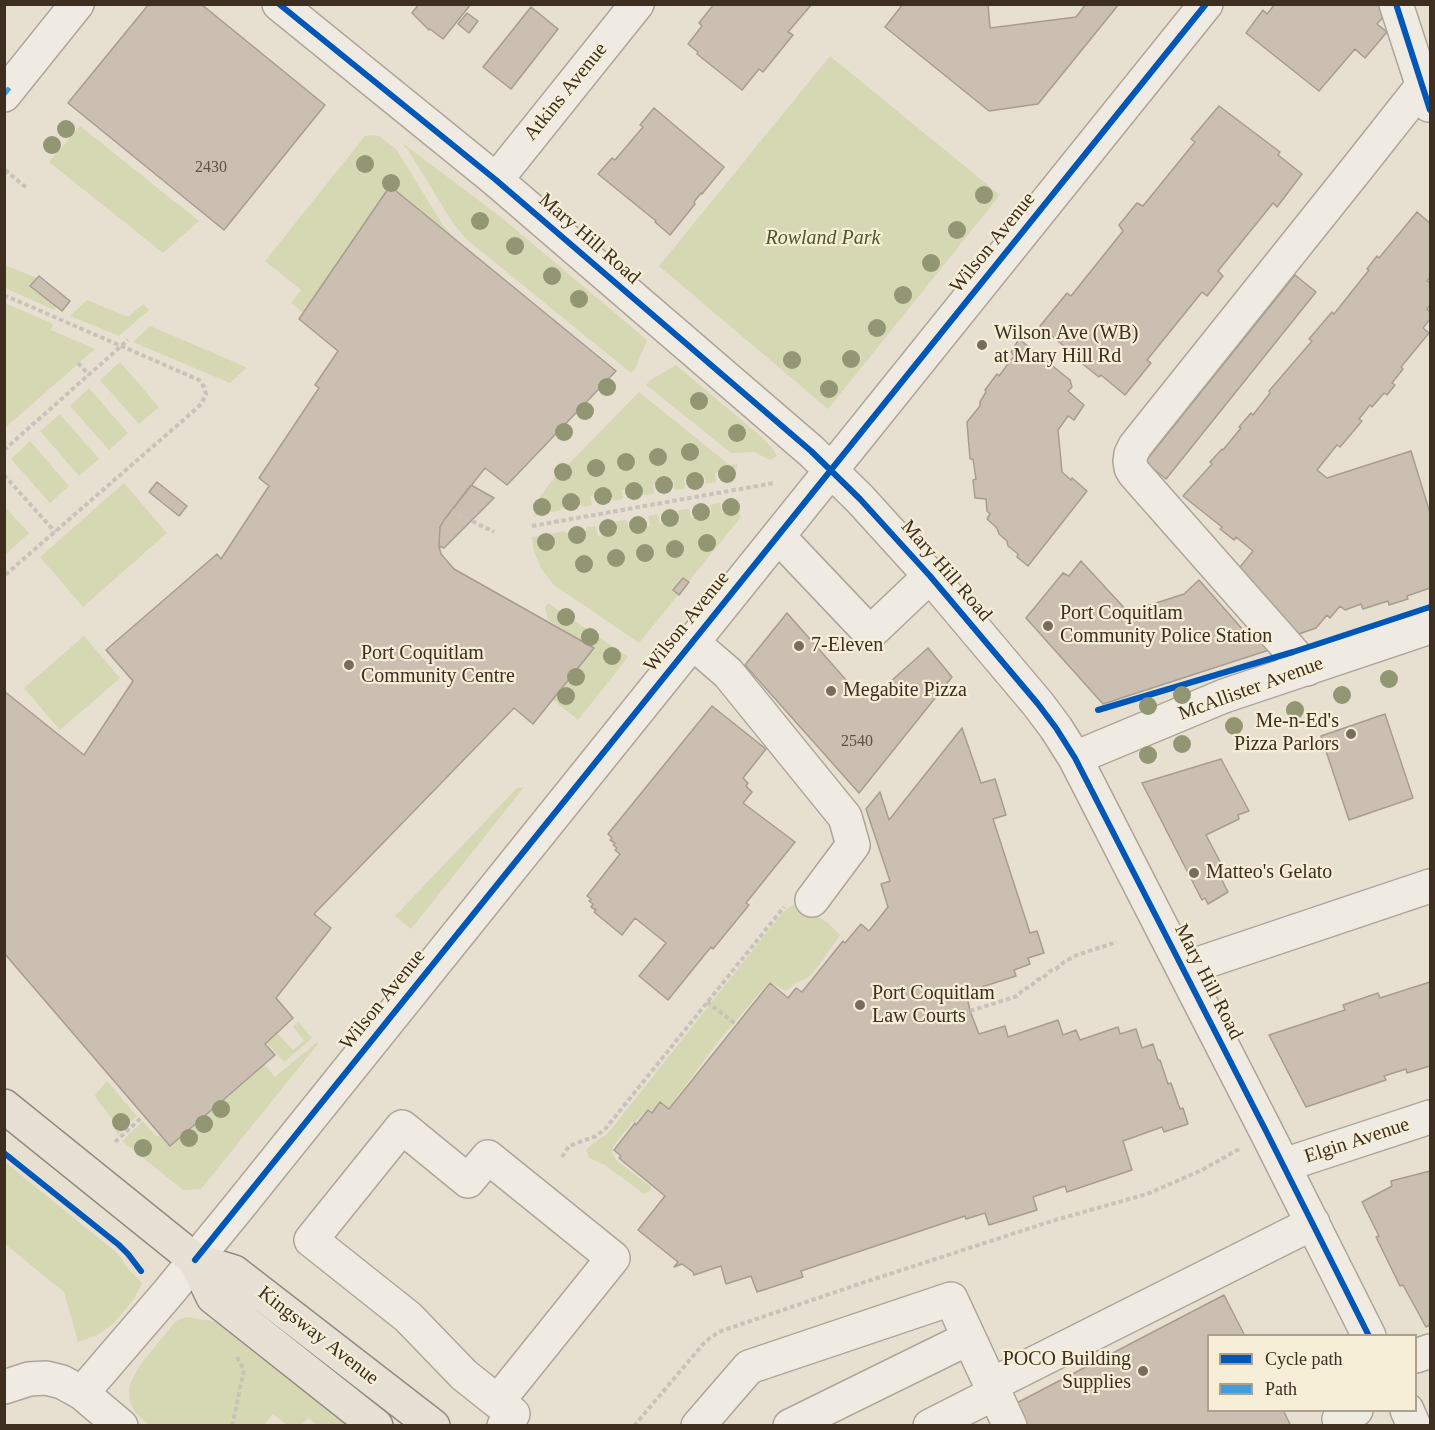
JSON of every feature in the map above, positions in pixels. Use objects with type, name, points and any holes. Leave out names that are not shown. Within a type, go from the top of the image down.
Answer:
[{"type":"main road","name":"Kingsway Avenue","points":[[4,1106],[195,1260],[234,1272],[433,1425]]},
{"type":"main road","name":"Kingsway Avenue","points":[[195,1260],[213,1297],[376,1425]]},
{"type":"street","points":[[6,88],[77,4]]},
{"type":"street","name":"Mary Hill Road","points":[[279,4],[496,180],[811,451],[930,576],[1038,704],[1075,758],[1268,1132],[1369,1334]]},
{"type":"street","name":"Wilson Avenue","points":[[82,1393],[195,1260],[1206,4]]},
{"type":"street","points":[[1307,669],[1134,473],[1130,461],[1135,446],[1427,98],[1396,4]]},
{"type":"street","name":"Atkins Avenue","points":[[496,180],[621,10]]},
{"type":"street","points":[[778,536],[870,633],[930,576]]},
{"type":"street","name":"McAllister Avenue","points":[[1075,758],[1224,696],[1431,627]]},
{"type":"street","points":[[693,642],[728,673],[845,817],[854,845],[813,900]]},
{"type":"street","points":[[1183,969],[1431,886]]},
{"type":"street","name":"Elgin Avenue","points":[[1284,1165],[1431,1117]]},
{"type":"street","points":[[402,1127],[468,1181],[488,1157],[613,1258],[501,1413],[408,1317],[311,1240],[402,1127]]},
{"type":"street","points":[[930,1425],[993,1389],[1313,1222]]},
{"type":"street","points":[[698,1425],[749,1367],[951,1299],[1010,1425]]},
{"type":"street","points":[[790,1425],[969,1338]]},
{"type":"street","points":[[4,1387],[29,1379],[46,1378],[62,1382],[82,1393],[122,1425]]},
{"type":"path","points":[[5,170],[28,189]]},
{"type":"path","points":[[4,295],[62,317],[199,380],[206,394],[196,409],[4,576]]},
{"type":"path","points":[[4,450],[128,340]]},
{"type":"path","points":[[78,363],[89,375]]},
{"type":"path","points":[[4,475],[54,532]]},
{"type":"path","points":[[532,526],[774,483]]},
{"type":"path","points":[[452,511],[494,531]]},
{"type":"path","points":[[562,1157],[569,1146],[596,1136],[606,1128],[782,909],[797,898],[813,900]]},
{"type":"path","points":[[970,1011],[1017,996],[1064,962],[1077,955],[1117,942]]},
{"type":"path","points":[[707,1002],[737,1025]]},
{"type":"path","points":[[116,1142],[142,1117]]},
{"type":"path","points":[[634,1425],[704,1343],[721,1331],[1052,1221],[1147,1194],[1202,1170],[1268,1132]]},
{"type":"path","points":[[232,1425],[244,1370],[234,1353]]},
{"type":"green space","name":"Rowland Park","points":[[830,56],[1000,195],[828,409],[659,266]]},
{"type":"green space","points":[[80,126],[199,221],[163,253],[49,162]]},
{"type":"green space","points":[[365,136],[379,136],[396,149],[443,225],[454,238],[390,186],[303,313],[291,303],[301,290],[265,261]]},
{"type":"green space","points":[[401,142],[502,218],[647,340],[635,369],[631,373],[466,239],[451,220]]},
{"type":"green space","points":[[5,265],[37,278],[31,286],[57,307],[54,310],[5,288]]},
{"type":"green space","points":[[87,300],[128,317],[143,304],[149,310],[119,336],[70,316]]},
{"type":"green space","points":[[5,303],[53,324],[51,330],[95,349],[5,428]]},
{"type":"green space","points":[[150,326],[246,368],[230,383],[133,342]]},
{"type":"green space","points":[[120,362],[159,407],[139,424],[100,380]]},
{"type":"green space","points":[[676,365],[763,438],[777,456],[770,460],[754,452],[731,453],[646,385]]},
{"type":"green space","points":[[89,388],[128,433],[109,450],[70,406]]},
{"type":"green space","points":[[639,392],[727,463],[737,464],[737,468],[715,473],[716,482],[706,484],[704,475],[684,478],[685,488],[675,490],[673,480],[653,484],[654,494],[644,495],[642,486],[622,490],[623,499],[613,501],[611,492],[590,496],[592,505],[561,508],[561,510],[534,516],[539,498],[549,484]]},
{"type":"green space","points":[[60,414],[99,459],[79,476],[40,431]]},
{"type":"green space","points":[[30,441],[69,486],[50,503],[11,459]]},
{"type":"green space","points":[[124,483],[167,533],[83,607],[40,557]]},
{"type":"green space","points":[[720,503],[722,513],[739,510],[741,517],[639,643],[554,585],[542,570],[534,552],[532,537],[586,530],[586,527],[596,526],[598,536],[618,532],[616,521],[627,520],[629,530],[650,526],[648,516],[658,514],[660,524],[680,520],[678,510],[689,509],[691,518],[712,514],[710,505]]},
{"type":"green space","points":[[4,506],[29,533],[5,555],[4,555]]},
{"type":"green space","points":[[548,603],[628,657],[578,720],[552,699],[593,648],[548,620],[545,607]]},
{"type":"green space","points":[[84,636],[120,678],[60,730],[24,688]]},
{"type":"green space","points":[[524,787],[411,929],[395,916],[517,788]]},
{"type":"green space","points":[[796,903],[828,923],[840,935],[809,977],[786,991],[769,982],[716,1044],[669,1108],[660,1102],[652,1111],[647,1110],[635,1122],[632,1122],[613,1147],[612,1153],[617,1161],[651,1187],[650,1191],[644,1194],[605,1165],[589,1158],[586,1150],[606,1135],[784,911]]},
{"type":"green space","points":[[298,1021],[312,1038],[284,1062],[266,1042],[277,1033],[293,1050],[304,1041],[293,1026]]},
{"type":"green space","points":[[317,1042],[318,1044],[201,1189],[183,1190],[122,1141],[143,1121],[157,1137],[159,1135],[170,1146],[264,1064],[275,1077]]},
{"type":"green space","points":[[107,1081],[137,1116],[117,1135],[114,1121],[95,1095]]},
{"type":"green space","points":[[5,1162],[117,1253],[142,1283],[134,1299],[113,1324],[98,1335],[78,1342],[64,1292],[5,1244]]},
{"type":"green space","points":[[186,1317],[226,1323],[356,1425],[317,1425],[308,1418],[301,1425],[287,1425],[273,1414],[264,1425],[149,1425],[136,1413],[130,1402],[131,1382],[140,1365],[176,1321]]},
{"type":"building","points":[[149,4],[201,4],[325,105],[224,230],[68,103]]},
{"type":"building","points":[[419,4],[471,4],[443,39],[429,30],[412,13]]},
{"type":"building","points":[[714,4],[812,4],[788,32],[793,35],[763,72],[759,69],[742,90],[688,44],[702,26],[699,23]]},
{"type":"building","points":[[903,4],[988,4],[990,28],[1076,17],[1086,4],[1119,4],[1038,104],[989,111],[885,27]]},
{"type":"building","points":[[1275,4],[1379,4],[1383,17],[1377,24],[1387,32],[1365,58],[1355,49],[1319,91],[1246,33],[1263,10],[1267,14]]},
{"type":"building","points":[[531,7],[558,29],[511,89],[483,67]]},
{"type":"building","points":[[467,13],[478,21],[469,33],[458,24]]},
{"type":"building","points":[[1219,106],[1280,152],[1278,155],[1302,174],[1277,207],[1273,203],[1218,271],[1223,276],[1207,296],[1202,292],[1147,360],[1151,363],[1125,395],[1064,349],[1065,347],[1040,326],[1067,293],[1071,296],[1123,231],[1119,225],[1137,203],[1143,206],[1195,142],[1191,139]]},
{"type":"building","points":[[654,108],[724,167],[701,193],[670,235],[598,174],[612,158],[615,160],[643,127],[640,125]]},
{"type":"building","name":"Port Coquitlam Community Centre","points":[[390,186],[616,371],[507,485],[485,468],[440,527],[441,554],[454,569],[594,648],[533,724],[514,708],[314,914],[331,928],[276,998],[293,1018],[265,1044],[275,1055],[170,1146],[4,953],[4,691],[84,755],[133,681],[106,650],[217,554],[221,559],[269,486],[259,478],[319,388],[315,385],[338,351],[299,319]]},
{"type":"building","points":[[1417,212],[1430,223],[1430,277],[1427,281],[1430,283],[1430,305],[1427,309],[1430,312],[1430,319],[1423,328],[1429,333],[1401,367],[1403,369],[1392,383],[1395,385],[1387,395],[1384,393],[1372,407],[1370,405],[1359,419],[1362,421],[1340,447],[1337,445],[1317,470],[1327,478],[1411,451],[1430,513],[1430,588],[1389,605],[1388,601],[1363,609],[1361,604],[1345,610],[1340,606],[1330,618],[1327,615],[1316,628],[1293,636],[1236,572],[1253,551],[1236,537],[1234,540],[1220,529],[1222,527],[1183,496],[1212,464],[1210,462],[1223,450],[1251,413],[1253,415],[1270,393],[1269,391],[1312,341],[1309,339],[1332,312],[1334,314],[1369,270],[1367,269],[1377,256],[1379,258]]},
{"type":"building","points":[[1295,275],[1316,292],[1166,479],[1145,462]]},
{"type":"building","points":[[39,276],[70,301],[62,311],[30,286]]},
{"type":"building","points":[[1019,339],[1070,380],[1072,387],[1068,391],[1084,405],[1074,420],[1068,416],[1058,430],[1062,472],[1087,491],[1028,566],[1017,557],[1018,554],[1008,546],[997,528],[987,519],[990,514],[987,511],[986,499],[975,498],[973,480],[976,479],[973,459],[970,459],[967,422],[980,406],[985,390],[1014,356],[1011,352]]},
{"type":"building","points":[[157,482],[187,506],[179,516],[149,492]]},
{"type":"building","points":[[471,485],[494,498],[444,548],[439,546],[440,527]]},
{"type":"building","points":[[1081,561],[1128,612],[1184,594],[1199,580],[1252,640],[1257,636],[1269,650],[1103,704],[1026,618],[1063,573],[1069,576]]},
{"type":"building","points":[[683,578],[689,582],[679,595],[673,590]]},
{"type":"building","points":[[787,613],[854,689],[880,691],[928,648],[952,677],[859,793],[745,665]]},
{"type":"building","points":[[712,706],[766,749],[743,778],[748,783],[746,786],[752,792],[743,803],[795,842],[746,903],[749,905],[668,1000],[639,976],[666,943],[635,918],[622,935],[594,912],[596,910],[591,907],[593,904],[587,896],[620,854],[615,850],[617,848],[613,845],[615,843],[610,840],[612,838],[608,834]]},
{"type":"building","points":[[1385,714],[1413,798],[1349,820],[1321,736]]},
{"type":"building","name":"Port Coquitlam Law Courts","points":[[962,728],[981,783],[995,779],[1006,815],[993,819],[1030,933],[1037,931],[1044,953],[1028,958],[1030,964],[1014,970],[1016,976],[966,992],[979,1034],[1005,1026],[1008,1037],[1058,1020],[1063,1035],[1076,1030],[1080,1040],[1118,1027],[1120,1034],[1136,1029],[1142,1048],[1153,1044],[1168,1084],[1171,1083],[1188,1124],[1164,1132],[1162,1127],[1123,1141],[1132,1170],[1067,1192],[1065,1186],[1033,1197],[1037,1210],[989,1225],[985,1213],[966,1219],[965,1216],[801,1271],[803,1277],[757,1292],[751,1276],[726,1284],[721,1266],[694,1275],[682,1264],[674,1267],[678,1262],[638,1230],[665,1196],[619,1158],[621,1156],[614,1150],[648,1110],[652,1113],[660,1102],[669,1109],[770,983],[788,998],[796,988],[802,992],[843,941],[845,943],[861,924],[869,931],[888,907],[881,884],[890,881],[866,809],[880,792],[889,820]]},
{"type":"building","points":[[1221,759],[1249,811],[1238,815],[1239,819],[1206,835],[1225,871],[1219,874],[1228,892],[1208,904],[1205,898],[1202,900],[1142,783]]},
{"type":"building","points":[[1430,982],[1430,1066],[1407,1073],[1406,1069],[1384,1076],[1386,1080],[1306,1107],[1269,1035],[1345,1010],[1343,1005],[1378,993],[1380,998]]},
{"type":"building","points":[[1430,1171],[1430,1325],[1426,1327],[1403,1285],[1400,1286],[1362,1202],[1392,1186],[1391,1181]]},
{"type":"building","name":"POCO Building Supplies","points":[[1224,1295],[1244,1334],[1207,1334],[1207,1412],[1284,1412],[1291,1426],[1019,1426],[1009,1407]]},
{"type":"marked path","points":[[4,95],[10,87]]},
{"type":"cycle path","points":[[279,4],[496,180],[811,451],[860,499],[930,576],[1038,704],[1075,758],[1368,1334]]},
{"type":"cycle path","points":[[195,1260],[1206,4]]},
{"type":"cycle path","points":[[1396,4],[1430,110]]},
{"type":"cycle path","points":[[1098,710],[1293,652],[1430,607]]},
{"type":"cycle path","points":[[4,1153],[119,1245],[141,1271]]},
{"type":"place","name":"Wilson Ave (WB) at Mary Hill Rd","points":[[982,345]]},
{"type":"place","name":"Port Coquitlam Community Police Station","points":[[1048,626]]},
{"type":"place","name":"7-Eleven","points":[[799,646]]},
{"type":"place","name":"Port Coquitlam Community Centre","points":[[349,665]]},
{"type":"place","name":"Megabite Pizza","points":[[831,691]]},
{"type":"place","name":"Me-n-Ed's Pizza Parlors","points":[[1351,734]]},
{"type":"place","name":"Matteo's Gelato","points":[[1194,873]]},
{"type":"place","name":"Port Coquitlam Law Courts","points":[[860,1005]]},
{"type":"place","name":"POCO Building Supplies","points":[[1143,1371]]}]
